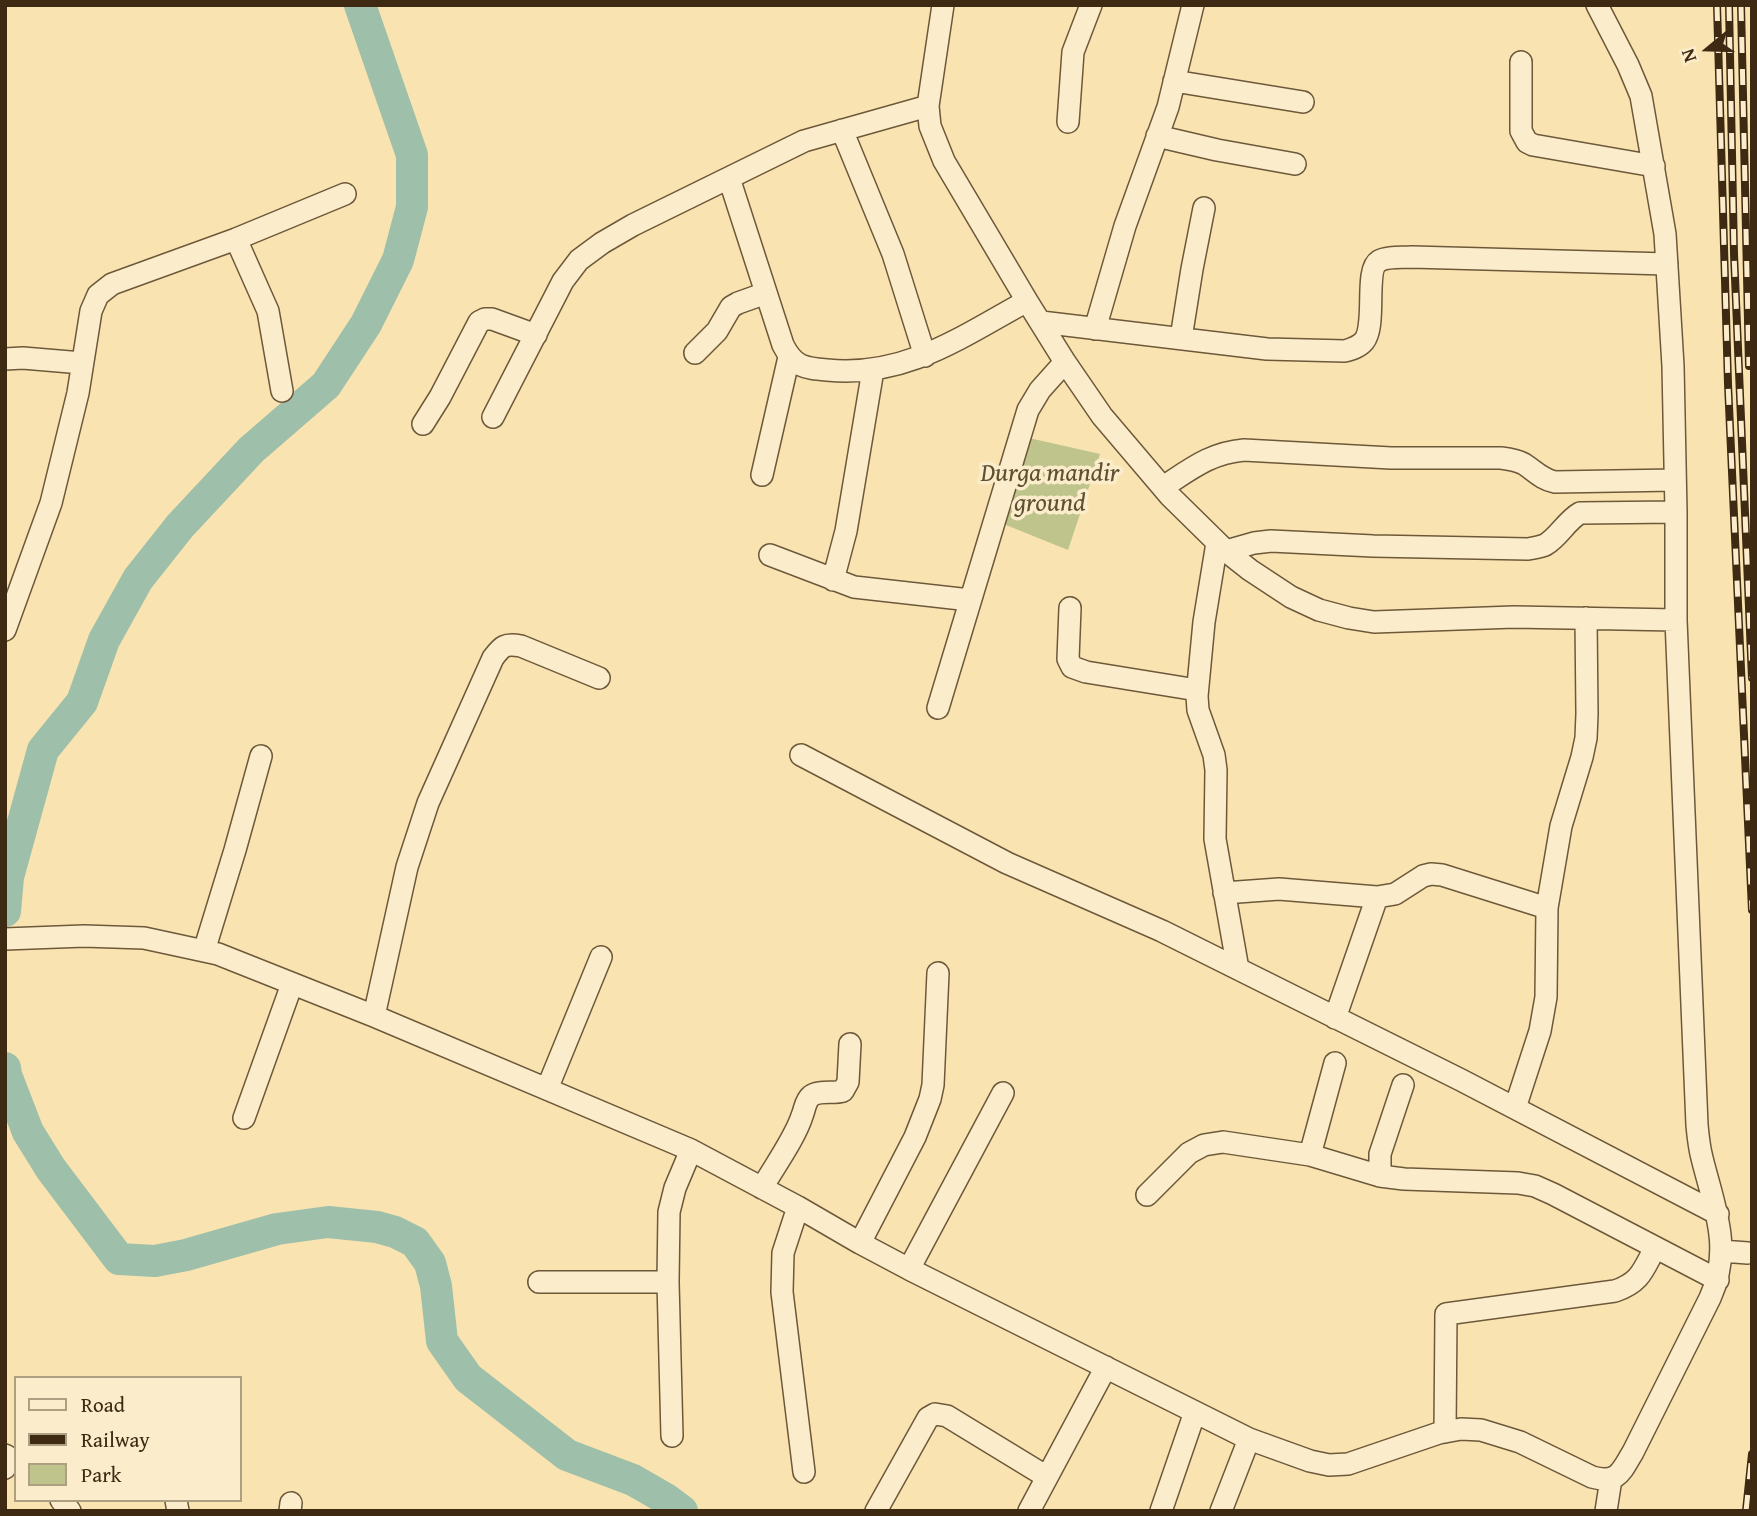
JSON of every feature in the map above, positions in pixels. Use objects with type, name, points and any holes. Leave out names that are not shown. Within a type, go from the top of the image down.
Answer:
[{"type":"street","points":[[943,5],[928,106],[930,126],[944,161],[1027,301],[1102,416],[1163,487],[1221,547],[1291,597],[1319,610],[1349,618],[1374,622],[1514,617],[1676,620]]},
{"type":"street","points":[[1069,122],[1073,52],[1091,5]]},
{"type":"street","points":[[1095,329],[1125,226],[1168,107],[1194,5]]},
{"type":"street","points":[[16,938],[144,938],[218,954],[374,1016],[691,1150],[909,1269],[1249,1438],[1310,1461],[1329,1465],[1349,1464],[1461,1429],[1481,1430],[1520,1442],[1602,1479],[1611,1479],[1618,1475],[1633,1452],[1718,1280],[1721,1251],[1718,1214],[1700,1154],[1697,1125],[1676,620],[1673,366],[1665,234],[1641,96],[1597,5]]},
{"type":"street","points":[[1521,62],[1521,131],[1527,142],[1654,166]]},
{"type":"street","points":[[1174,80],[1303,102]]},
{"type":"street","points":[[493,417],[563,281],[579,260],[602,243],[804,141],[928,106]]},
{"type":"street","points":[[842,130],[893,254],[925,356]]},
{"type":"street","points":[[1157,136],[1295,164]]},
{"type":"street","points":[[729,178],[783,345],[789,357],[798,365],[858,372],[925,356],[1027,301]]},
{"type":"street","points":[[5,631],[51,503],[78,393],[91,311],[98,295],[112,284],[236,239],[345,194]]},
{"type":"street","points":[[1181,338],[1205,208]]},
{"type":"street","points":[[236,239],[268,311],[282,391]]},
{"type":"street","points":[[1041,322],[1267,349],[1345,351],[1363,343],[1367,336],[1372,274],[1381,259],[1412,257],[1667,264]]},
{"type":"street","points":[[695,353],[717,331],[731,307],[766,293]]},
{"type":"street","points":[[423,424],[480,322],[485,318],[536,335]]},
{"type":"street","points":[[762,475],[789,357]]},
{"type":"street","points":[[5,359],[82,363]]},
{"type":"street","points":[[938,708],[1028,410],[1040,390],[1065,362]]},
{"type":"street","points":[[833,580],[846,531],[873,370]]},
{"type":"street","points":[[1163,487],[1199,463],[1228,452],[1244,450],[1391,458],[1501,458],[1514,460],[1545,480],[1555,482],[1675,480]]},
{"type":"street","points":[[1221,547],[1271,541],[1528,550],[1543,546],[1572,517],[1580,513],[1676,512]]},
{"type":"street","points":[[1221,547],[1204,622],[1197,690],[1198,710],[1214,755],[1216,839],[1238,969]]},
{"type":"street","points":[[770,555],[854,587],[970,600]]},
{"type":"street","points":[[1070,608],[1068,659],[1072,667],[1086,672],[1197,690]]},
{"type":"street","points":[[1515,1108],[1540,1031],[1546,997],[1547,908],[1561,826],[1586,738],[1586,618]]},
{"type":"street","points":[[374,1016],[407,867],[428,803],[493,658],[501,647],[511,644],[599,678]]},
{"type":"street","points":[[801,755],[1007,863],[1162,931],[1515,1108],[1718,1214]]},
{"type":"street","points":[[204,951],[261,756]]},
{"type":"street","points":[[1224,893],[1279,889],[1377,897],[1395,894],[1423,876],[1431,874],[1442,875],[1547,908]]},
{"type":"street","points":[[1335,1018],[1377,897]]},
{"type":"street","points":[[547,1089],[601,957]]},
{"type":"street","points":[[860,1243],[915,1137],[930,1099],[933,1085],[938,973]]},
{"type":"street","points":[[244,1118],[292,984]]},
{"type":"street","points":[[762,1188],[797,1128],[810,1097],[816,1093],[838,1093],[846,1088],[850,1044]]},
{"type":"street","points":[[1311,1155],[1335,1063]]},
{"type":"street","points":[[1380,1176],[1380,1154],[1403,1085]]},
{"type":"street","points":[[909,1269],[1003,1093]]},
{"type":"street","points":[[1147,1195],[1189,1153],[1204,1145],[1223,1142],[1311,1155],[1380,1176],[1518,1183],[1535,1186],[1553,1194],[1718,1280]]},
{"type":"street","points":[[672,1436],[669,1212],[674,1188],[691,1150]]},
{"type":"street","points":[[797,1207],[783,1253],[782,1292],[804,1472]]},
{"type":"street","points":[[1446,1432],[1446,1314],[1615,1292],[1638,1279],[1655,1248]]},
{"type":"street","points":[[1721,1251],[1748,1253]]},
{"type":"street","points":[[539,1282],[668,1282]]},
{"type":"street","points":[[1029,1511],[1105,1367]]},
{"type":"street","points":[[1161,1511],[1195,1412]]},
{"type":"street","points":[[876,1511],[928,1418],[935,1414],[947,1416],[1047,1477]]},
{"type":"street","points":[[1221,1511],[1249,1438]]},
{"type":"street","points":[[1606,1511],[1611,1479]]},
{"type":"green space","name":"Durga mandir ground","points":[[1029,438],[1100,454],[1068,550],[1001,523]]},
{"type":"waterway","points":[[5,911],[8,877],[43,750],[82,702],[104,640],[138,579],[180,526],[251,450],[326,385],[366,324],[398,260],[412,207],[412,155],[360,5]]},
{"type":"waterway","points":[[5,1068],[28,1132],[51,1169],[119,1259],[155,1261],[277,1229],[328,1222],[377,1227],[395,1232],[415,1242],[430,1263],[436,1286],[442,1341],[468,1378],[567,1455],[633,1480],[682,1511]]},
{"type":"railway","points":[[1717,5],[1728,384],[1752,910]]},
{"type":"railway","points":[[1729,5],[1734,254],[1752,678]]},
{"type":"railway","points":[[1741,5],[1749,366]]},
{"type":"railway","points":[[1746,1511],[1752,1454]]}]
